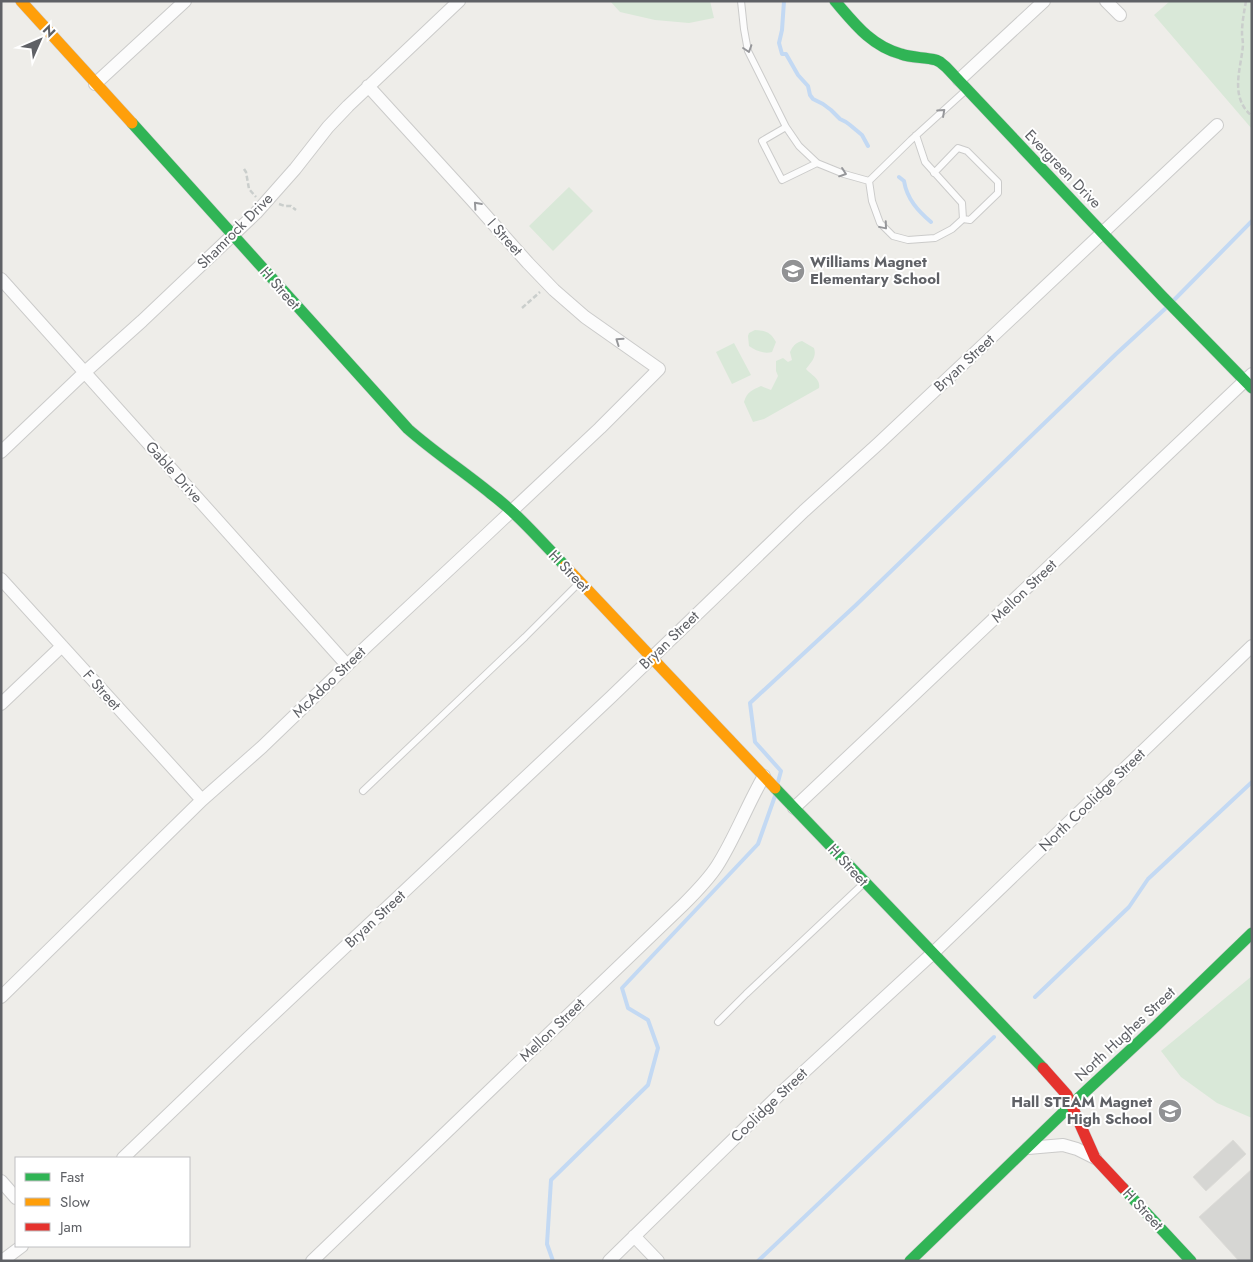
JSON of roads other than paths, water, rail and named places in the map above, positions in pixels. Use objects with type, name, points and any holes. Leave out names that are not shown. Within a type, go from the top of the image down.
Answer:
[{"type":"street","name":"H Street","points":[[21,1],[408,429],[427,446],[491,493],[524,523],[1060,1086],[1067,1095],[1095,1158],[1191,1261]]},
{"type":"street","points":[[95,84],[185,1]]},
{"type":"street","name":"Shamrock Drive","points":[[1,452],[142,321],[268,200],[328,127],[368,86],[459,1]]},
{"type":"street","name":"Evergreen Drive","points":[[835,1],[874,43],[896,53],[910,57],[930,59],[943,64],[964,84],[985,109],[1178,313],[1249,381]]},
{"type":"street","points":[[964,84],[1044,1]]},
{"type":"street","points":[[1106,1],[1120,16]]},
{"type":"street","name":"I Street","points":[[368,86],[549,284],[585,317],[659,370]]},
{"type":"street","name":"Bryan Street","points":[[124,1157],[582,724],[804,511],[878,444],[1217,125]]},
{"type":"street","name":"Gable Drive","points":[[1,279],[347,665]]},
{"type":"street","name":"McAdoo Street","points":[[1,997],[202,800],[262,747],[659,370]]},
{"type":"street","name":"Mellon Street","points":[[791,804],[905,704],[1249,381]]},
{"type":"street","name":"F Street","points":[[1,580],[202,800]]},
{"type":"street","points":[[1,704],[62,646]]},
{"type":"street","name":"North Coolidge Street","points":[[933,953],[1252,646]]},
{"type":"street","name":"Mellon Street","points":[[312,1261],[709,878],[725,853],[751,798],[767,779]]},
{"type":"street","name":"North Hughes Street","points":[[910,1261],[1252,933]]},
{"type":"street","name":"Coolidge Street","points":[[609,1261],[782,1092],[933,953]]},
{"type":"street","name":"H Street","points":[[1028,1148],[1063,1144],[1095,1158]]},
{"type":"street","points":[[1,1181],[15,1197]]},
{"type":"street","points":[[634,1236],[658,1261]]},
{"type":"street","points":[[2,1261],[21,1247]]},
{"type":"lane","points":[[742,1],[748,51],[786,126],[799,146],[817,163],[844,174],[870,181]]},
{"type":"lane","points":[[870,181],[964,84]]},
{"type":"lane","points":[[786,126],[762,140],[782,180],[817,163]]},
{"type":"lane","points":[[916,135],[925,162],[962,203],[963,220]]},
{"type":"lane","points":[[870,181],[872,201],[880,223],[893,236],[908,240],[935,238],[952,229],[963,220],[970,220],[998,193],[998,182],[967,150],[958,148],[934,173]]},
{"type":"lane","points":[[363,791],[580,582]]},
{"type":"lane","points":[[718,1022],[864,882]]},
{"type":"waterway","points":[[784,1],[779,43],[782,54],[786,54],[798,75],[808,86],[813,99],[823,104],[862,135],[868,146]]},
{"type":"waterway","points":[[899,177],[904,181],[914,204],[931,222]]},
{"type":"waterway","points":[[1174,300],[1252,221]]},
{"type":"waterway","points":[[778,782],[781,771],[755,742],[750,703],[856,605],[1166,308]]},
{"type":"waterway","points":[[1035,997],[1129,907],[1148,879],[1252,782]]},
{"type":"waterway","points":[[553,1261],[547,1244],[551,1180],[648,1085],[658,1048],[648,1020],[628,1008],[622,988],[758,844],[775,796]]},
{"type":"waterway","points":[[758,1261],[994,1037]]},
{"type":"place","name":"Williams Magnet Elementary School","points":[[793,271]]},
{"type":"place","name":"Hall STEAM Magnet High School","points":[[1170,1111]]}]
